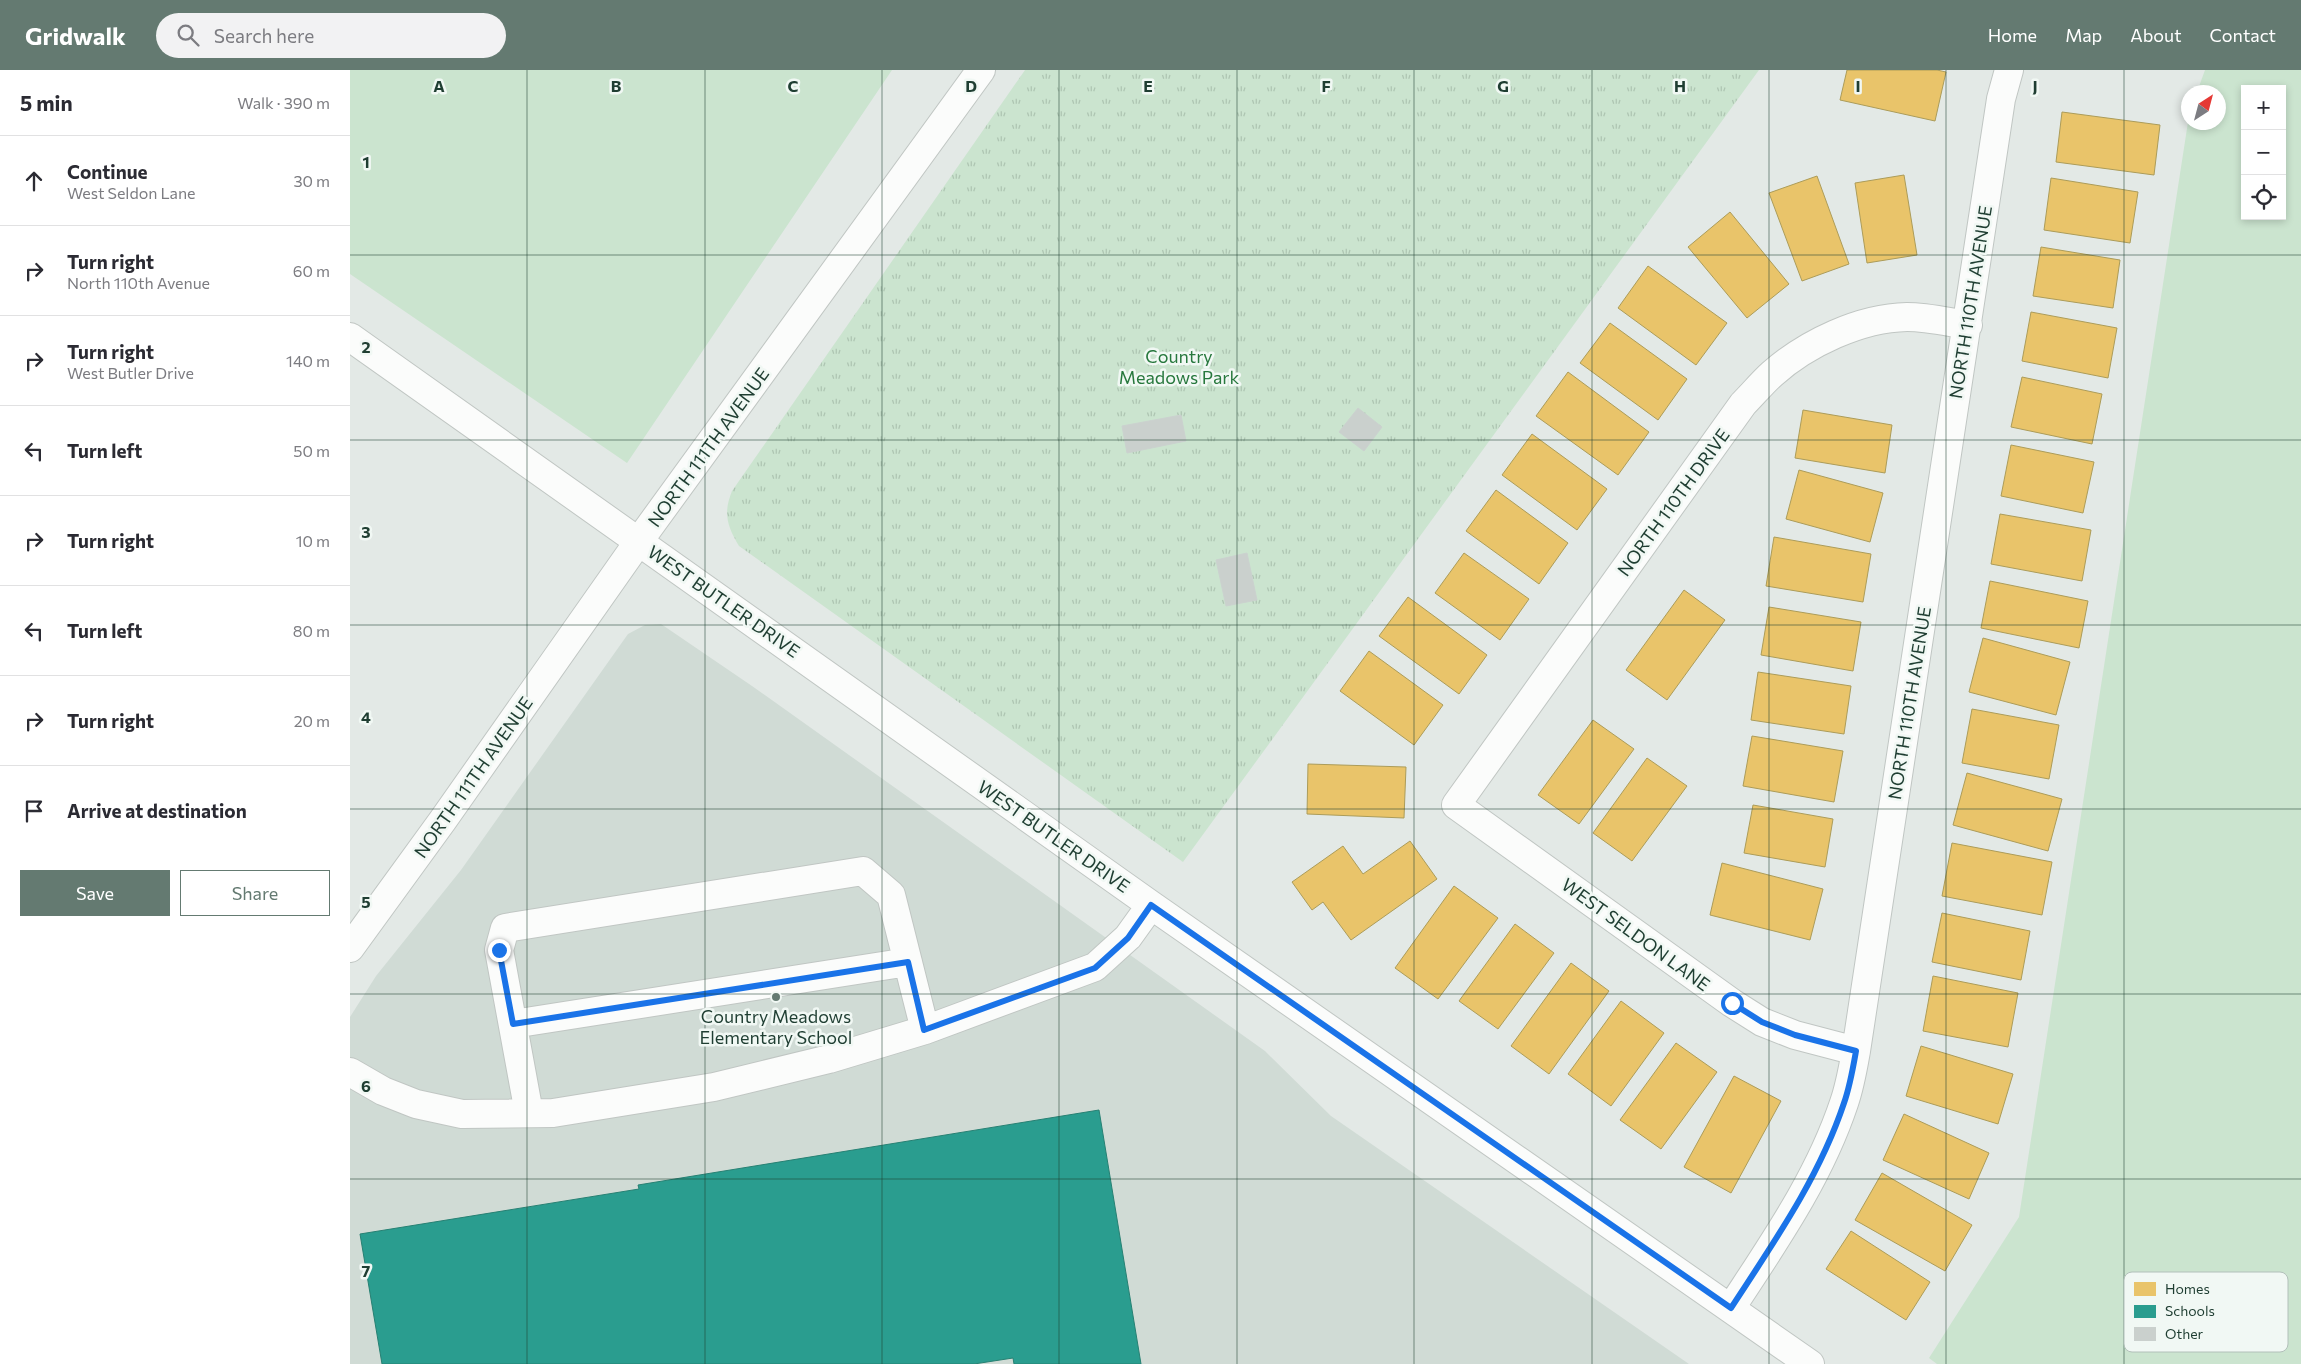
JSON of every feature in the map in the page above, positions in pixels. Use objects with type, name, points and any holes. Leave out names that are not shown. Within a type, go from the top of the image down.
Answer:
[{"type":"street","name":"NORTH 111TH AVENUE","points":[[350,948],[443,820],[639,541],[981,70]]},
{"type":"street","name":"NORTH 110TH AVENUE","points":[[1731,1308],[1803,1198],[1845,1102],[1856,1051],[2001,99],[2010,70]]},
{"type":"street","name":"NORTH 110TH DRIVE","points":[[1456,805],[1744,404],[1773,374],[1805,350],[1840,332],[1872,322],[1907,317],[1968,325]]},
{"type":"street","name":"WEST BUTLER DRIVE","points":[[350,338],[1151,905],[1810,1364]]},
{"type":"street","name":"WEST SELDON LANE","points":[[1456,805],[1724,997],[1762,1022],[1795,1035],[1856,1051]]},
{"type":"street","points":[[529,1113],[499,950],[505,928],[863,871],[891,895],[924,1030]]},
{"type":"street","points":[[350,1072],[383,1091],[416,1104],[462,1114],[553,1113],[714,1086],[829,1059],[924,1030],[1095,968],[1128,938],[1151,905]]},
{"type":"street","points":[[513,1024],[908,962]]},
{"type":"shaded area","name":"Country Meadows Elementary School","points":[[661,624],[752,686],[1265,1051],[1331,1116],[1689,1364],[350,1364],[350,1017],[376,976],[461,870],[628,634],[645,625]]},
{"type":"green space","points":[[350,70],[892,70],[627,463],[350,274]]},
{"type":"green space","name":"Country Meadows Park","points":[[1025,70],[1759,70],[1183,862],[739,546],[729,526],[727,513],[732,491]]},
{"type":"green space","points":[[2205,70],[2301,70],[2301,1364],[1937,1364],[1929,1358],[2019,1217],[2187,130],[2226,130],[2226,85],[2200,85]]},
{"type":"building: Homes","points":[[1847,70],[1937,70],[1946,72],[1935,121],[1840,100]]},
{"type":"building: Homes","points":[[2062,112],[2160,125],[2154,175],[2056,162]]},
{"type":"building: Homes","points":[[1904,175],[1917,255],[1867,263],[1855,183]]},
{"type":"building: Homes","points":[[1817,176],[1849,264],[1802,281],[1769,193]]},
{"type":"building: Homes","points":[[2051,178],[2138,192],[2130,243],[2044,230]]},
{"type":"building: Homes","points":[[1730,212],[1789,284],[1747,318],[1688,247]]},
{"type":"building: Homes","points":[[2041,247],[2120,260],[2113,308],[2033,296]]},
{"type":"building: Homes","points":[[1648,266],[1727,323],[1696,365],[1618,308]]},
{"type":"building: Homes","points":[[2031,312],[2117,328],[2108,378],[2022,361]]},
{"type":"building: Homes","points":[[1610,323],[1687,379],[1658,420],[1580,363]]},
{"type":"building: Homes","points":[[1568,372],[1649,432],[1618,475],[1536,416]]},
{"type":"building: Homes","points":[[2022,377],[2102,394],[2092,444],[2011,427]]},
{"type":"building: Homes","points":[[1803,410],[1892,425],[1885,473],[1795,458]]},
{"type":"building: Homes","points":[[1532,434],[1607,489],[1577,530],[1502,475]]},
{"type":"building: Homes","points":[[2011,445],[2094,462],[2083,513],[2001,496]]},
{"type":"building: Homes","points":[[1799,470],[1883,493],[1870,542],[1786,519]]},
{"type":"building: Homes","points":[[1496,490],[1568,543],[1539,584],[1466,531]]},
{"type":"building: Homes","points":[[2000,514],[2091,530],[2082,581],[1991,564]]},
{"type":"building: Homes","points":[[1774,537],[1871,554],[1863,602],[1766,586]]},
{"type":"building: Homes","points":[[1464,553],[1529,599],[1500,640],[1435,593]]},
{"type":"building: Homes","points":[[1990,581],[2088,601],[2079,648],[1981,628]]},
{"type":"building: Homes","points":[[1684,590],[1725,620],[1667,700],[1626,670]]},
{"type":"building: Homes","points":[[1408,597],[1487,655],[1459,694],[1379,636]]},
{"type":"building: Homes","points":[[1769,607],[1861,622],[1853,671],[1761,655]]},
{"type":"building: Homes","points":[[1983,638],[2070,662],[2056,715],[1969,692]]},
{"type":"building: Homes","points":[[1369,651],[1443,705],[1414,745],[1340,691]]},
{"type":"building: Homes","points":[[1758,672],[1851,686],[1844,734],[1751,720]]},
{"type":"building: Homes","points":[[1972,709],[2059,725],[2049,779],[1962,763]]},
{"type":"building: Homes","points":[[1593,720],[1634,749],[1579,824],[1538,795]]},
{"type":"building: Homes","points":[[1752,736],[1843,751],[1834,802],[1743,786]]},
{"type":"building: Homes","points":[[1647,758],[1687,786],[1632,861],[1593,833]]},
{"type":"building: Homes","points":[[1308,764],[1406,767],[1404,818],[1307,814]]},
{"type":"building: Homes","points":[[1967,773],[2062,799],[2048,851],[1953,825]]},
{"type":"building: Homes","points":[[1753,805],[1833,819],[1825,867],[1744,853]]},
{"type":"building: Homes","points":[[1410,841],[1437,879],[1351,940],[1323,902],[1312,910],[1292,882],[1343,846],[1363,874]]},
{"type":"building: Homes","points":[[1952,843],[2052,862],[2042,915],[1942,896]]},
{"type":"building: Homes","points":[[1722,863],[1823,889],[1810,940],[1710,915]]},
{"type":"building: Homes","points":[[1454,886],[1498,918],[1438,999],[1395,968]]},
{"type":"building: Homes","points":[[1942,913],[2030,931],[2021,980],[1932,962]]},
{"type":"building: Homes","points":[[1515,924],[1554,953],[1498,1029],[1459,1001]]},
{"type":"building: Homes","points":[[1571,963],[1609,991],[1549,1074],[1511,1046]]},
{"type":"building: Homes","points":[[1933,976],[2018,993],[2008,1047],[1923,1031]]},
{"type":"building: Homes","points":[[1621,1001],[1664,1033],[1611,1106],[1568,1074]]},
{"type":"building: Homes","points":[[1676,1043],[1717,1072],[1661,1149],[1620,1120]]},
{"type":"building: Homes","points":[[1921,1046],[2013,1074],[1998,1124],[1906,1096]]},
{"type":"building: Homes","points":[[1734,1076],[1781,1101],[1731,1193],[1684,1167]]},
{"type":"building: Homes","points":[[1904,1114],[1989,1153],[1969,1199],[1883,1160]]},
{"type":"building: Homes","points":[[1882,1173],[1972,1225],[1945,1271],[1855,1220]]},
{"type":"building: Homes","points":[[1851,1231],[1930,1282],[1906,1320],[1826,1269]]},
{"type":"building: Schools","points":[[1099,1110],[1141,1364],[1014,1364],[1013,1358],[974,1364],[382,1364],[360,1234],[639,1189],[638,1185]]},
{"type":"building: Other","points":[[1358,408],[1382,427],[1364,451],[1339,432]]},
{"type":"building: Other","points":[[1181,415],[1186,441],[1127,453],[1122,426]]},
{"type":"building: Other","points":[[1247,553],[1257,600],[1226,606],[1216,560]]},
{"type":"place","name":"Country Meadows Elementary School","points":[[776,997]]},
{"type":"route","points":[[499,950],[513,1024],[908,962],[924,1030],[1095,968],[1128,938],[1151,905],[1731,1308],[1803,1198],[1845,1102],[1856,1051],[1795,1035],[1762,1022],[1732,1003]]}]
